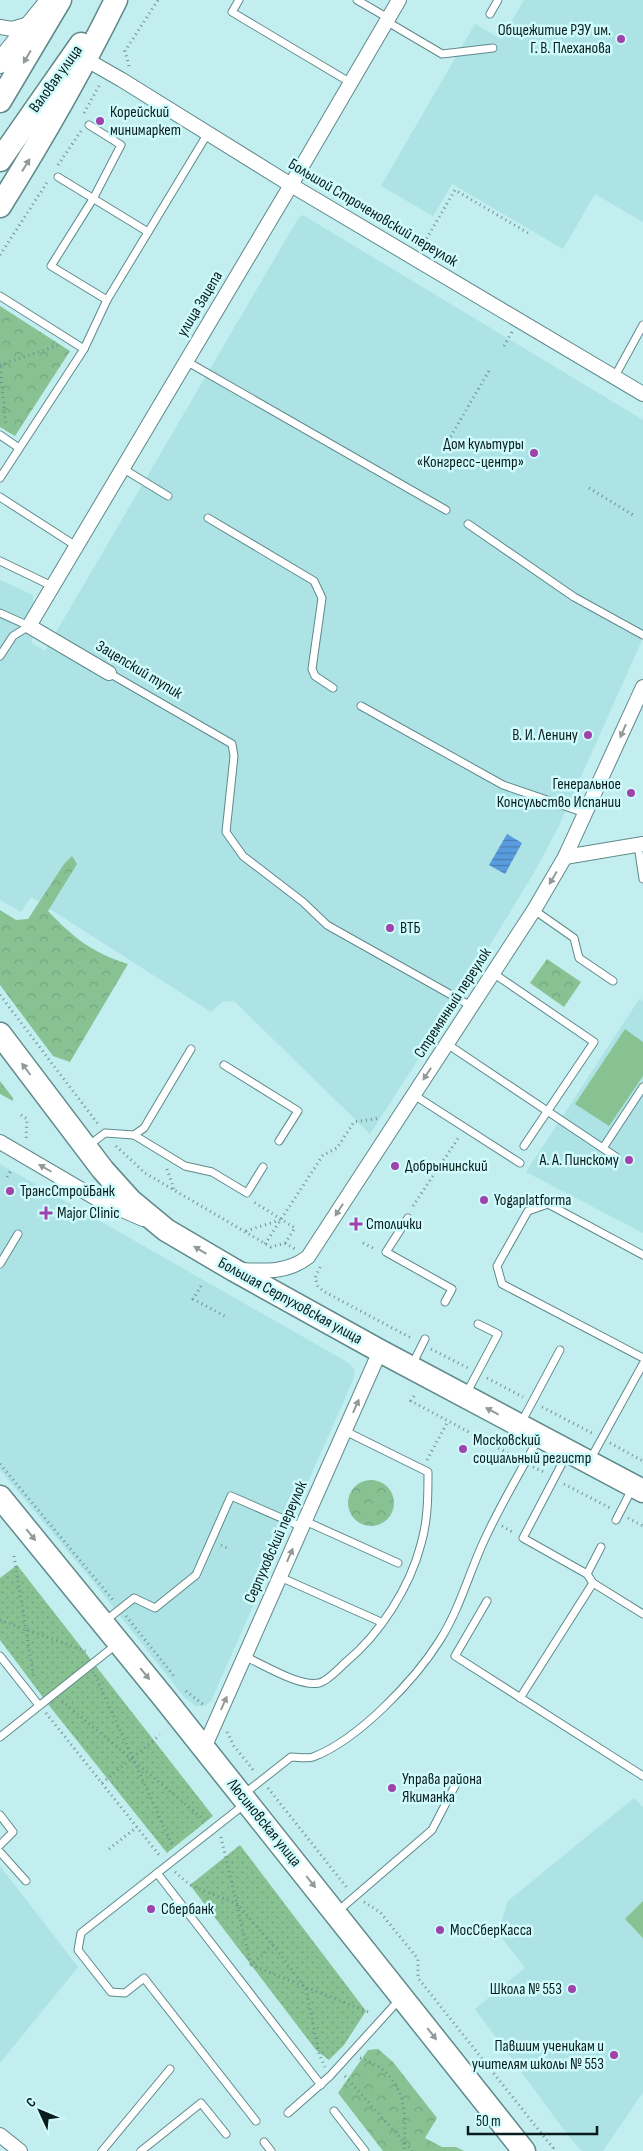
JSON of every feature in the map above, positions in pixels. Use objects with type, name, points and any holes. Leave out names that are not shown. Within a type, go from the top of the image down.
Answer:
[{"type":"main road","points":[[0,63],[29,24],[50,0]]},
{"type":"main road","name":"Валовая улица","points":[[0,101],[60,0]]},
{"type":"main road","points":[[0,206],[38,146],[87,60],[115,0]]},
{"type":"main road","name":"Валовая улица","points":[[0,160],[115,0]]},
{"type":"main road","name":"Большая Серпуховская улица","points":[[0,1034],[86,1148],[131,1201],[166,1230],[410,1368],[638,1489]]},
{"type":"main road","name":"Люсиновская улица","points":[[1,1503],[112,1616],[119,1643],[524,2151]]},
{"type":"street","name":"улица Зацепа","points":[[29,626],[399,0]]},
{"type":"street","points":[[0,27],[12,29],[29,24]]},
{"type":"street","name":"Большой Строченовский переулок","points":[[87,60],[291,185],[643,394]]},
{"type":"street","name":"Зацепский тупик","points":[[29,626],[109,673]]},
{"type":"street","name":"Стремянный переулок","points":[[234,1270],[276,1271],[297,1266],[308,1258],[534,910],[565,857],[643,687]]},
{"type":"street","points":[[565,857],[640,845]]},
{"type":"street","points":[[0,1142],[99,1200],[166,1230]]},
{"type":"street","name":"Серпуховский переулок","points":[[204,1748],[380,1351]]},
{"type":"street","points":[[0,2135],[16,2150]]},
{"type":"lane","points":[[239,0],[232,12],[351,83]]},
{"type":"lane","points":[[357,0],[442,54],[493,48]]},
{"type":"lane","points":[[490,14],[498,0]]},
{"type":"lane","points":[[87,124],[121,145],[93,199],[51,266],[106,300]]},
{"type":"lane","points":[[0,478],[84,349],[106,300],[208,133]]},
{"type":"lane","points":[[58,176],[148,232]]},
{"type":"lane","points":[[0,296],[84,349]]},
{"type":"lane","points":[[614,376],[643,325]]},
{"type":"lane","points":[[186,361],[446,510]]},
{"type":"lane","points":[[0,435],[19,448]]},
{"type":"lane","points":[[122,468],[168,496]]},
{"type":"lane","points":[[0,498],[76,546]]},
{"type":"lane","points":[[208,518],[314,581],[322,598],[312,669],[315,676],[334,688]]},
{"type":"lane","points":[[468,524],[574,597],[643,635]]},
{"type":"lane","points":[[0,560],[52,586]]},
{"type":"lane","points":[[0,613],[29,626]]},
{"type":"lane","points":[[0,656],[13,636],[29,626]]},
{"type":"lane","name":"Зацепский тупик","points":[[109,673],[232,744],[234,756],[226,832],[243,856],[303,902],[326,925],[471,1006]]},
{"type":"lane","points":[[361,706],[503,785],[586,814]]},
{"type":"lane","points":[[640,845],[643,880]]},
{"type":"lane","points":[[534,910],[574,938],[579,958],[613,981]]},
{"type":"lane","points":[[493,973],[594,1042],[524,1146]]},
{"type":"lane","points":[[447,1044],[616,1157]]},
{"type":"lane","points":[[134,1135],[144,1128],[191,1049]]},
{"type":"lane","points":[[224,1065],[298,1111],[279,1141]]},
{"type":"lane","points":[[603,1148],[643,1087]]},
{"type":"lane","points":[[414,1095],[520,1163]]},
{"type":"lane","points":[[86,1148],[104,1133],[134,1135],[185,1166],[212,1172],[247,1193],[263,1167]]},
{"type":"lane","points":[[643,1255],[548,1204],[528,1211],[497,1266],[502,1284],[643,1358]]},
{"type":"lane","points":[[408,1218],[386,1252],[452,1290],[446,1302]]},
{"type":"lane","points":[[0,1264],[18,1234]]},
{"type":"lane","points":[[464,1396],[498,1334],[478,1324]]},
{"type":"lane","points":[[410,1368],[424,1342]]},
{"type":"lane","points":[[520,1426],[560,1350]]},
{"type":"lane","points":[[589,1462],[643,1364]]},
{"type":"lane","points":[[244,1656],[307,1684],[322,1683],[352,1658],[373,1635],[412,1569],[421,1543],[427,1508],[428,1472],[345,1431]]},
{"type":"lane","points":[[256,2122],[144,1978],[125,1993],[111,1992],[78,1950],[81,1933],[215,1828],[261,1780],[291,1757],[312,1758],[338,1743],[374,1716],[423,1664],[440,1640],[457,1609],[483,1543],[539,1436]]},
{"type":"lane","points":[[569,1452],[523,1538],[587,1574],[593,1583],[643,1614]]},
{"type":"lane","points":[[616,1520],[638,1489]]},
{"type":"lane","points":[[112,1616],[134,1598],[154,1608],[196,1574],[231,1496],[398,1563]]},
{"type":"lane","points":[[587,1574],[601,1547]]},
{"type":"lane","points":[[280,1577],[381,1622]]},
{"type":"lane","points":[[520,1698],[593,1583]]},
{"type":"lane","points":[[487,1601],[455,1656],[643,1776]]},
{"type":"lane","points":[[0,1737],[119,1643]]},
{"type":"lane","points":[[0,1656],[39,1705]]},
{"type":"lane","points":[[336,1913],[432,1830],[458,1780]]},
{"type":"lane","points":[[0,1815],[13,1832],[0,1845]]},
{"type":"lane","points":[[0,1852],[26,1881]]},
{"type":"lane","points":[[157,1873],[321,2085]]},
{"type":"lane","points":[[288,2113],[338,2068],[402,1996]]},
{"type":"lane","points":[[102,2151],[170,2069]]},
{"type":"lane","points":[[141,2151],[202,2103],[226,2134]]},
{"type":"lane","points":[[334,2111],[366,2151]]},
{"type":"lane","points":[[264,2142],[271,2151]]},
{"type":"path","points":[[128,71],[130,68],[124,51],[158,0]]},
{"type":"path","points":[[84,113],[100,84],[107,88]]},
{"type":"path","points":[[0,255],[87,124]]},
{"type":"path","points":[[41,177],[48,182]]},
{"type":"path","points":[[320,178],[324,184],[321,188]]},
{"type":"path","points":[[424,243],[455,190],[528,233]]},
{"type":"path","points":[[504,346],[512,331]]},
{"type":"path","points":[[8,441],[0,366],[72,341]]},
{"type":"path","points":[[448,441],[490,369]]},
{"type":"path","points":[[589,488],[633,515]]},
{"type":"path","points":[[21,1115],[27,1119],[26,1144]]},
{"type":"path","points":[[265,1244],[323,1155],[337,1148],[354,1122],[383,1118]]},
{"type":"path","points":[[413,1206],[465,1128]]},
{"type":"path","points":[[7,1177],[11,1170]]},
{"type":"path","points":[[258,1205],[294,1228],[285,1243],[298,1251]]},
{"type":"path","points":[[245,1231],[282,1219]]},
{"type":"path","points":[[321,1266],[315,1278],[318,1286],[424,1342],[436,1352],[434,1358]]},
{"type":"path","points":[[200,1286],[193,1299],[228,1318]]},
{"type":"path","points":[[411,1402],[414,1396]]},
{"type":"path","points":[[422,1469],[448,1422]]},
{"type":"path","points":[[0,1464],[112,1616],[175,1677]]},
{"type":"path","points":[[494,1522],[523,1538]]},
{"type":"path","points":[[14,1556],[39,1705],[168,1865],[190,1885],[237,1904],[273,1945],[306,1989],[319,2054],[330,2076]]},
{"type":"path","points":[[0,1620],[94,1654]]},
{"type":"path","points":[[90,1666],[178,1857]]},
{"type":"path","points":[[181,1685],[205,1706]]},
{"type":"path","points":[[54,1694],[215,1828],[223,1840],[251,1965]]},
{"type":"path","points":[[225,1729],[234,1746],[354,1896],[380,1912],[418,1959],[418,1978],[553,2150]]},
{"type":"path","points":[[102,1783],[160,1735]]},
{"type":"path","points":[[109,1849],[137,1827]]},
{"type":"path","points":[[251,1965],[273,1945]]},
{"type":"path","points":[[251,1965],[381,2018]]},
{"type":"path","points":[[350,2055],[370,2062],[393,2078],[399,2091],[405,2116],[404,2151]]},
{"type":"path","points":[[338,2068],[412,2151]]},
{"type":"shaded area","points":[[524,0],[643,0],[643,222],[595,194],[563,249],[452,184],[433,216],[381,186],[475,24],[501,39]]},
{"type":"shaded area","points":[[303,215],[643,420],[643,638],[558,828],[532,876],[454,1004],[370,1134],[234,1001],[222,1002],[211,1012],[31,897],[21,912],[0,900],[0,580],[33,595],[32,643],[45,651],[299,217]]},
{"type":"shaded area","points":[[640,998],[643,1001],[643,1233],[526,1172]]},
{"type":"shaded area","points":[[0,1164],[349,1363],[355,1370],[354,1378],[211,1701],[205,1706],[196,1706],[184,1697],[91,1579],[0,1470]]},
{"type":"shaded area","name":"Школа № 553","points":[[634,1798],[643,1807],[643,2092],[603,2151],[582,2151],[567,2134],[475,2009],[525,1968],[498,1933],[508,1901]]},
{"type":"shaded area","points":[[0,1866],[78,1967],[0,2063]]},
{"type":"green space","points":[[0,306],[70,351],[15,436],[0,427]]},
{"type":"green space","points":[[72,856],[77,864],[48,911],[66,929],[93,949],[128,964],[70,1062],[53,1056],[0,985],[0,910],[16,920],[28,919],[64,864]]},
{"type":"green space","points":[[547,959],[581,982],[564,1007],[530,983]]},
{"type":"green space","points":[[625,1029],[643,1042],[643,1076],[609,1126],[575,1104]]},
{"type":"green space","points":[[0,1081],[13,1098],[13,1101],[0,1094]]},
{"type":"green space","points":[[371,1480],[384,1484],[390,1490],[394,1503],[390,1516],[384,1522],[371,1526],[358,1522],[352,1516],[348,1503],[352,1490],[358,1484]]},
{"type":"green space","points":[[17,1565],[213,1816],[167,1853],[51,1708],[0,1640],[0,1578]]},
{"type":"green space","points":[[240,1845],[366,2011],[344,2045],[329,2060],[316,2050],[190,1885]]},
{"type":"green space","points":[[643,1901],[643,1938],[625,1919]]},
{"type":"green space","points":[[378,2049],[393,2062],[437,2118],[425,2138],[442,2147],[456,2147],[464,2151],[383,2151],[338,2093],[368,2050]]},
{"type":"water","points":[[507,834],[522,843],[505,874],[489,865]]},
{"type":"place","name":"Общежитие РЭУ им. Г. В. Плеханова","points":[[621,39]]},
{"type":"place","name":"Корейский минимаркет","points":[[100,121]]},
{"type":"place","name":"Дом культуры «Конгресс-центр»","points":[[534,453]]},
{"type":"place","name":"В. И. Ленину","points":[[588,735]]},
{"type":"place","name":"Генеральное Консульство Испании","points":[[631,793]]},
{"type":"place","name":"ВТБ","points":[[390,928]]},
{"type":"place","name":"А. А. Пинскому","points":[[629,1160]]},
{"type":"place","name":"Добрынинский","points":[[395,1166]]},
{"type":"place","name":"ТрансСтройБанк","points":[[10,1191]]},
{"type":"place","name":"Yogaplatforma","points":[[484,1200]]},
{"type":"place","name":"Major Clinic","points":[[46,1213]]},
{"type":"place","name":"Столички","points":[[356,1224]]},
{"type":"place","name":"Московский социальный регистр","points":[[463,1449]]},
{"type":"place","name":"Управа района Якиманка","points":[[392,1788]]},
{"type":"place","name":"Сбербанк","points":[[151,1909]]},
{"type":"place","name":"МосСберКасса","points":[[440,1930]]},
{"type":"place","name":"Школа № 553","points":[[572,1989]]},
{"type":"place","name":"Павшим ученикам и учителям школы № 553","points":[[614,2055]]}]
